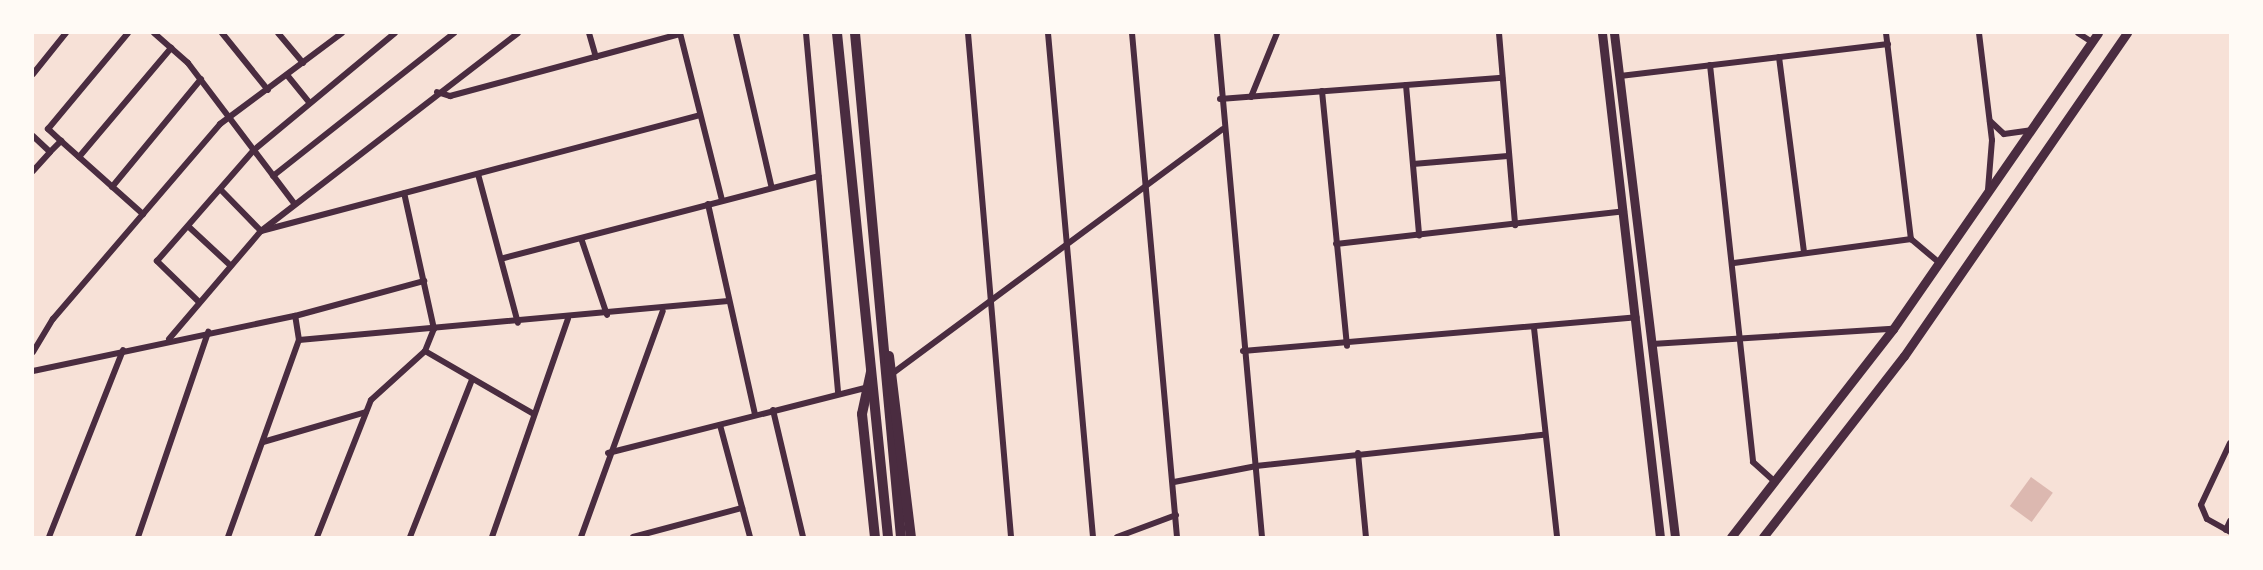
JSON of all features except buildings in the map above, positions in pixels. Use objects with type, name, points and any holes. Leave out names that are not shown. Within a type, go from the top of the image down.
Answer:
[{"type":"main road","points":[[837,33],[888,537]]},
{"type":"main road","points":[[855,33],[879,320],[901,537]]},
{"type":"main road","points":[[1602,33],[1637,317],[1660,537]]},
{"type":"main road","points":[[1614,33],[1675,537]]},
{"type":"main road","points":[[1763,537],[1904,356],[2127,33]]},
{"type":"main road","points":[[1731,537],[1893,329],[2095,37]]},
{"type":"main road","points":[[879,320],[893,373],[911,537]]},
{"type":"main road","points":[[871,372],[864,388],[875,537]]},
{"type":"street","points":[[33,75],[66,33]]},
{"type":"street","points":[[50,152],[35,138],[48,129],[128,33]]},
{"type":"street","points":[[154,33],[201,79],[231,116],[294,203]]},
{"type":"street","points":[[222,33],[268,90]]},
{"type":"street","points":[[278,33],[303,63]]},
{"type":"street","points":[[200,302],[157,261],[222,190],[254,150],[394,33]]},
{"type":"street","points":[[273,176],[454,33]]},
{"type":"street","points":[[590,33],[596,57]]},
{"type":"street","points":[[736,33],[771,186]]},
{"type":"street","points":[[806,33],[838,394]]},
{"type":"street","points":[[968,33],[989,305],[1011,537]]},
{"type":"street","points":[[1048,33],[1065,248],[1093,537]]},
{"type":"street","points":[[1132,33],[1144,189],[1174,482],[1177,537]]},
{"type":"street","points":[[1217,33],[1220,99],[1262,537]]},
{"type":"street","points":[[1251,97],[1277,33]]},
{"type":"street","points":[[1499,33],[1515,225]]},
{"type":"street","points":[[1886,33],[1911,239],[1938,262]]},
{"type":"street","points":[[1979,33],[1990,121],[1988,190]]},
{"type":"street","points":[[2078,33],[2095,37]]},
{"type":"street","points":[[33,352],[53,319],[231,116],[268,90],[338,34]]},
{"type":"street","points":[[169,339],[261,231],[513,34]]},
{"type":"street","points":[[437,92],[450,96],[680,34],[722,200]]},
{"type":"street","points":[[1620,76],[1888,44]]},
{"type":"street","points":[[79,157],[171,48]]},
{"type":"street","points":[[1779,57],[1804,252]]},
{"type":"street","points":[[1710,65],[1734,263],[1738,336],[1753,462],[1774,481]]},
{"type":"street","points":[[286,75],[309,102]]},
{"type":"street","points":[[1220,99],[1502,78]]},
{"type":"street","points":[[112,187],[201,79]]},
{"type":"street","points":[[1406,85],[1419,235]]},
{"type":"street","points":[[1322,92],[1347,346]]},
{"type":"street","points":[[261,231],[700,115]]},
{"type":"street","points":[[1990,121],[2004,134],[2031,130]]},
{"type":"street","points":[[48,129],[143,214]]},
{"type":"street","points":[[893,373],[989,305],[1223,129]]},
{"type":"street","points":[[33,171],[61,141]]},
{"type":"street","points":[[1413,164],[1508,156]]},
{"type":"street","points":[[478,174],[504,258],[518,322]]},
{"type":"street","points":[[504,258],[582,241],[771,186],[819,176]]},
{"type":"street","points":[[222,190],[261,231]]},
{"type":"street","points":[[317,537],[376,391],[425,351],[434,329],[404,193]]},
{"type":"street","points":[[708,204],[755,415]]},
{"type":"street","points":[[1336,244],[1624,211]]},
{"type":"street","points":[[189,227],[231,266]]},
{"type":"street","points":[[1734,263],[1911,239]]},
{"type":"street","points":[[582,241],[607,315]]},
{"type":"street","points":[[33,371],[169,339],[295,316],[424,281]]},
{"type":"street","points":[[300,340],[663,311],[728,301]]},
{"type":"street","points":[[581,537],[608,453],[663,311]]},
{"type":"street","points":[[228,537],[300,340],[295,316]]},
{"type":"street","points":[[1243,351],[1347,346],[1637,317]]},
{"type":"street","points":[[492,537],[532,413],[568,319]]},
{"type":"street","points":[[1534,328],[1543,435],[1557,537]]},
{"type":"street","points":[[1652,344],[1738,336],[1893,329]]},
{"type":"street","points":[[138,537],[208,332]]},
{"type":"street","points":[[49,537],[123,350]]},
{"type":"street","points":[[425,351],[471,382],[532,413]]},
{"type":"street","points":[[410,537],[471,382]]},
{"type":"street","points":[[608,453],[864,388]]},
{"type":"street","points":[[773,410],[802,537]]},
{"type":"street","points":[[262,442],[366,412]]},
{"type":"street","points":[[720,425],[750,537]]},
{"type":"street","points":[[1174,482],[1256,466],[1358,453],[1543,435]]},
{"type":"street","points":[[2230,443],[2201,505],[2207,519],[2228,531],[2230,521]]},
{"type":"street","points":[[1358,453],[1366,537]]},
{"type":"street","points":[[633,537],[742,508]]},
{"type":"street","points":[[1117,537],[1176,515]]},
{"type":"shaded area","points":[[2031,477],[2053,493],[2032,522],[2010,506]]}]
